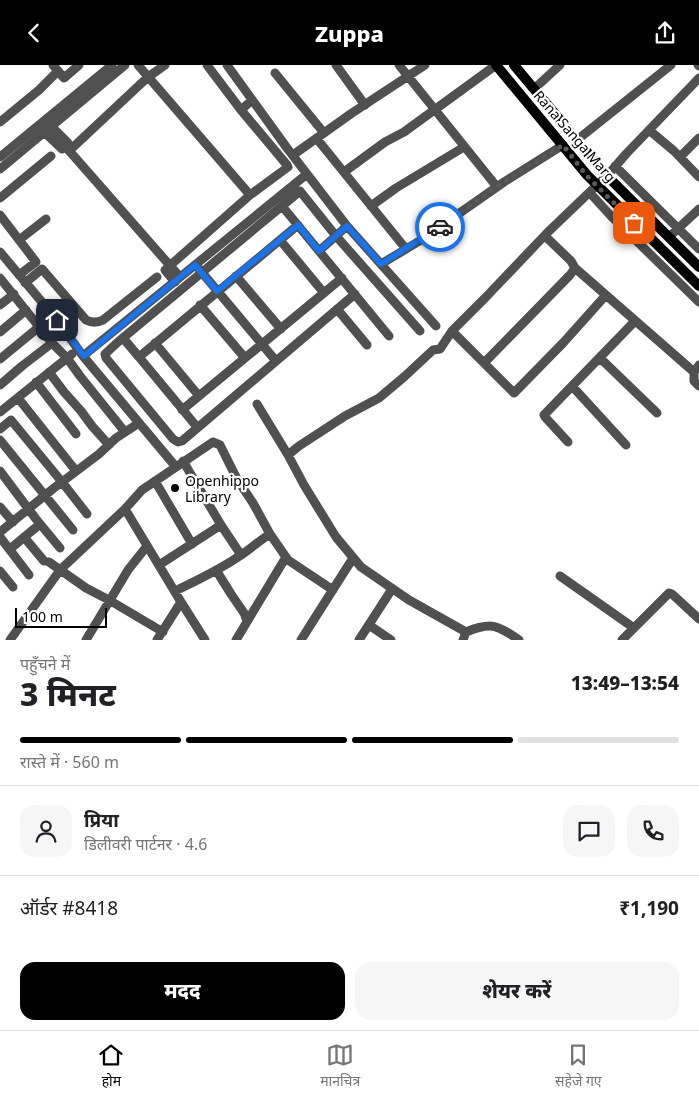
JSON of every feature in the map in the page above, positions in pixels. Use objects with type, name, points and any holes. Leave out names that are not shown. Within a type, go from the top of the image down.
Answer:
[{"type":"main road","name":"Rana Sanga Marg","points":[[496,65],[586,175],[699,286]]},
{"type":"main road","name":"Rana Sanga Marg","points":[[514,65],[608,176],[699,267]]},
{"type":"street","points":[[0,121],[39,90],[55,68],[64,79],[80,65]]},
{"type":"street","points":[[0,169],[112,65]]},
{"type":"street","points":[[0,157],[45,126],[125,65]]},
{"type":"street","points":[[138,65],[250,195]]},
{"type":"street","points":[[67,149],[148,77],[165,65]]},
{"type":"street","points":[[170,266],[250,195],[288,167],[207,65]]},
{"type":"street","points":[[227,65],[347,226],[436,326]]},
{"type":"street","points":[[336,65],[365,105]]},
{"type":"street","points":[[399,65],[497,187]]},
{"type":"street","points":[[293,155],[425,65]]},
{"type":"street","points":[[344,171],[385,142],[404,132],[496,65]]},
{"type":"street","points":[[534,88],[560,65]]},
{"type":"street","points":[[578,140],[672,65]]},
{"type":"street","points":[[275,73],[344,171],[406,249]]},
{"type":"street","points":[[288,455],[338,421],[379,398],[433,350],[440,349],[452,331],[545,236],[608,176],[626,154],[699,78]]},
{"type":"street","points":[[235,102],[249,96]]},
{"type":"street","points":[[241,110],[249,96]]},
{"type":"street","points":[[45,126],[62,149],[67,149],[170,266],[177,279]]},
{"type":"street","points":[[649,130],[680,157],[699,177]]},
{"type":"street","points":[[680,157],[699,138]]},
{"type":"street","points":[[381,264],[563,145]]},
{"type":"street","points":[[371,205],[464,147]]},
{"type":"street","points":[[0,198],[51,156]]},
{"type":"street","points":[[615,166],[699,249]]},
{"type":"street","points":[[307,174],[198,268],[105,354],[106,358],[173,439],[178,442],[182,441],[355,294]]},
{"type":"street","points":[[0,412],[67,357],[81,352],[177,279],[198,268],[300,191],[336,236],[420,331]]},
{"type":"street","points":[[590,193],[699,302]]},
{"type":"street","points":[[282,206],[389,336]]},
{"type":"street","points":[[669,237],[699,209]]},
{"type":"street","points":[[0,215],[39,265],[86,320],[94,323],[103,320],[157,277]]},
{"type":"street","points":[[19,240],[46,219]]},
{"type":"street","points":[[139,357],[298,225]]},
{"type":"street","points":[[319,251],[347,226]]},
{"type":"street","points":[[545,236],[571,261],[575,268],[635,321],[696,368],[694,381],[699,386]]},
{"type":"street","points":[[280,240],[324,293]]},
{"type":"street","points":[[0,251],[176,467]]},
{"type":"street","points":[[22,279],[39,265]]},
{"type":"street","points":[[198,268],[276,361]]},
{"type":"street","points":[[484,363],[575,268]]},
{"type":"street","points":[[236,276],[281,329]]},
{"type":"street","points":[[0,278],[14,293],[52,343],[67,357],[125,433]]},
{"type":"street","points":[[182,410],[342,279]]},
{"type":"street","points":[[0,305],[14,293]]},
{"type":"street","points":[[452,331],[514,393],[563,343],[606,295]]},
{"type":"street","points":[[200,305],[245,358]]},
{"type":"street","points":[[337,309],[366,345]]},
{"type":"street","points":[[0,332],[26,310]]},
{"type":"street","points":[[568,442],[544,415],[635,321]]},
{"type":"street","points":[[0,359],[39,327]]},
{"type":"street","points":[[123,338],[197,427]]},
{"type":"street","points":[[0,385],[52,343]]},
{"type":"street","points":[[155,343],[199,396]]},
{"type":"street","points":[[600,358],[657,413]]},
{"type":"street","points":[[49,372],[109,445]]},
{"type":"street","points":[[36,382],[76,435]]},
{"type":"street","points":[[572,386],[626,445]]},
{"type":"street","points":[[18,397],[76,471]]},
{"type":"street","points":[[129,411],[142,401]]},
{"type":"street","points":[[257,404],[336,537],[361,567],[464,636],[475,629],[490,626],[508,632],[520,640]]},
{"type":"street","points":[[0,429],[11,420],[87,514]]},
{"type":"street","points":[[0,532],[139,423]]},
{"type":"street","points":[[0,440],[73,530]]},
{"type":"street","points":[[10,640],[60,570],[126,509],[142,490],[213,441],[220,445],[237,479],[286,557],[296,566],[333,590]]},
{"type":"street","points":[[183,461],[241,555]]},
{"type":"street","points":[[0,471],[60,548]]},
{"type":"street","points":[[156,481],[192,544]]},
{"type":"street","points":[[0,507],[12,522]]},
{"type":"street","points":[[126,509],[203,639]]},
{"type":"street","points":[[10,549],[40,524]]},
{"type":"street","points":[[159,565],[221,525]]},
{"type":"street","points":[[175,591],[241,555],[270,534]]},
{"type":"street","points":[[0,537],[29,575]]},
{"type":"street","points":[[24,537],[46,561],[86,588],[109,600],[160,636],[181,602]]},
{"type":"street","points":[[86,640],[128,570],[147,546]]},
{"type":"street","points":[[236,640],[286,557]]},
{"type":"street","points":[[301,640],[353,558]]},
{"type":"street","points":[[216,570],[244,613],[247,621]]},
{"type":"street","points":[[0,571],[13,587]]},
{"type":"street","points":[[560,577],[634,628]]},
{"type":"street","points":[[359,640],[392,589]]},
{"type":"street","points":[[622,640],[669,593],[699,619]]},
{"type":"street","points":[[369,625],[391,640]]},
{"type":"way so far","points":[[440,227],[504,182],[563,145],[586,175],[634,223]]},
{"type":"place","name":"Openhippo Library","points":[[175,488]]},
{"type":"route","points":[[57,320],[84,356],[195,265],[217,291],[298,225],[319,251],[347,226],[381,264],[440,227]]}]
